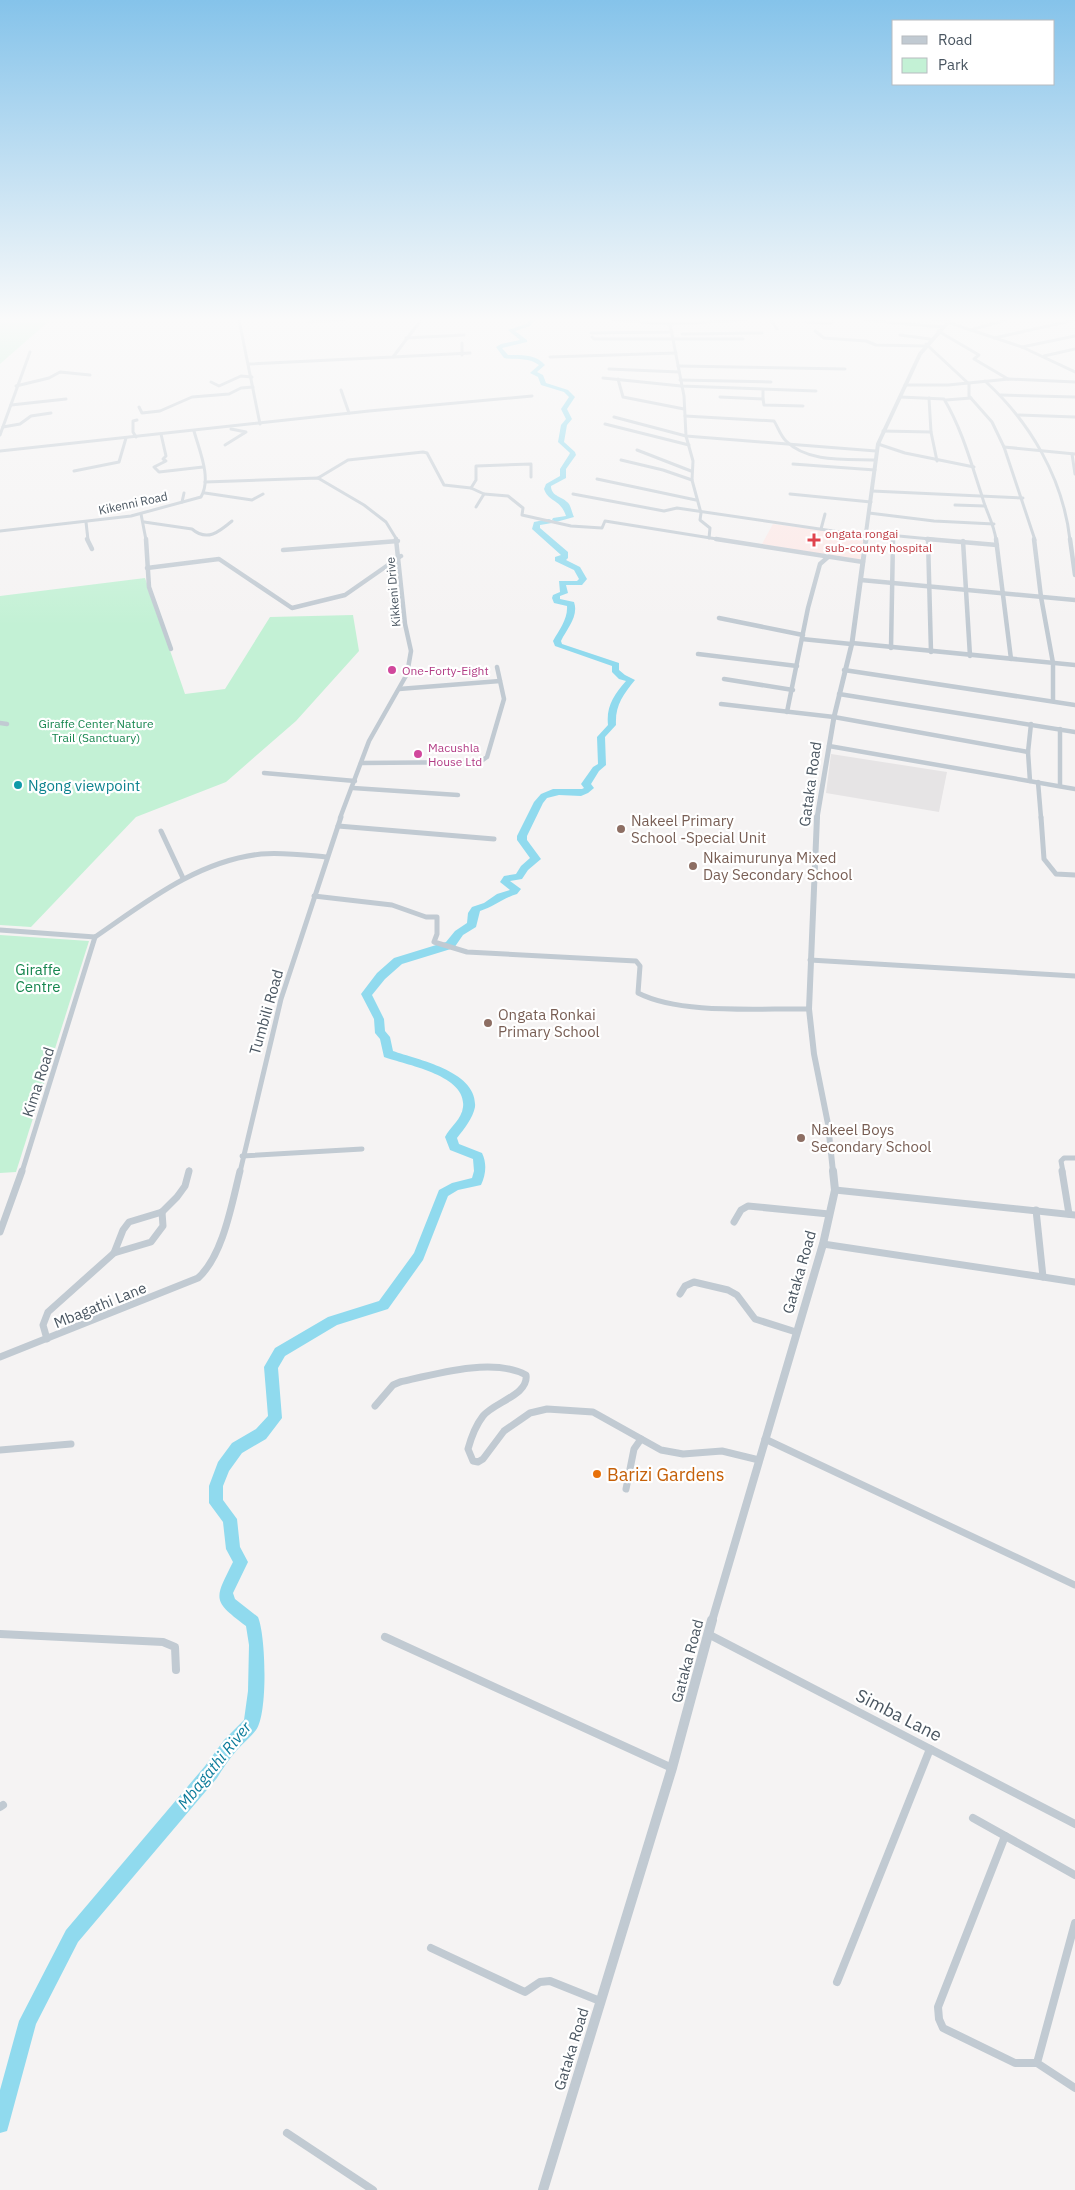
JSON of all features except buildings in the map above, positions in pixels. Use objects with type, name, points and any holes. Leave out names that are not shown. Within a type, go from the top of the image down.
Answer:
[{"type":"street","points":[[0,435],[5,422]]},
{"type":"street","points":[[3,428],[22,422]]},
{"type":"street","points":[[133,422],[133,432],[136,437]]},
{"type":"street","points":[[0,451],[275,422]]},
{"type":"street","points":[[634,422],[686,436],[789,444],[877,447],[974,467]]},
{"type":"street","points":[[685,422],[686,436],[693,461],[692,480],[701,513],[700,520],[710,528],[709,538]]},
{"type":"street","points":[[774,422],[778,431],[789,444],[816,456],[876,460]]},
{"type":"street","name":"Gataka Road","points":[[544,2190],[672,1768],[708,1634],[823,1244],[835,1190],[828,1124],[814,1054],[809,1009],[817,819],[834,717],[851,644],[867,535],[877,447],[887,422]]},
{"type":"street","points":[[930,422],[937,460]]},
{"type":"street","points":[[955,422],[974,467],[985,506],[994,524],[1011,659]]},
{"type":"street","points":[[992,422],[1004,447],[1023,498],[1037,551],[1041,597],[1053,663],[1053,702]]},
{"type":"street","points":[[1023,422],[1039,450],[1066,515],[1075,575]]},
{"type":"street","points":[[604,424],[689,445]]},
{"type":"street","points":[[222,428],[246,432],[225,446]]},
{"type":"street","points":[[194,431],[203,467],[204,493],[252,500],[259,498],[262,494]]},
{"type":"street","points":[[883,431],[931,432]]},
{"type":"street","points":[[161,434],[166,456],[163,459],[166,461],[154,466],[158,472],[203,467]]},
{"type":"street","points":[[74,471],[85,466],[110,465],[119,462],[126,438]]},
{"type":"street","points":[[1004,447],[1074,454],[1075,475]]},
{"type":"street","points":[[637,450],[691,471]]},
{"type":"street","points":[[205,482],[318,478],[348,460],[423,452],[444,485],[471,488],[484,494],[512,498],[523,508],[522,515],[526,517],[546,519],[567,525],[598,528],[602,528],[605,521],[863,562]]},
{"type":"street","points":[[621,460],[663,470],[692,480]]},
{"type":"street","points":[[471,488],[476,480],[476,466],[531,464],[531,477]]},
{"type":"street","points":[[793,464],[875,470]]},
{"type":"street","name":"Kikkeni Drive","points":[[318,478],[364,505],[386,522],[398,541],[401,556],[405,624],[411,651],[411,661],[399,689],[377,726],[361,763]]},
{"type":"street","points":[[597,478],[696,500]]},
{"type":"street","points":[[872,491],[982,498],[1023,498]]},
{"type":"street","points":[[182,502],[184,493]]},
{"type":"street","name":"Kikenni Road","points":[[0,532],[141,514],[201,497],[204,493]]},
{"type":"street","points":[[476,507],[484,494]]},
{"type":"street","points":[[573,494],[664,511],[677,508],[701,513],[867,535],[893,535],[997,545]]},
{"type":"street","points":[[790,494],[871,502]]},
{"type":"street","points":[[955,505],[985,506]]},
{"type":"street","points":[[869,513],[940,522],[994,524]]},
{"type":"street","points":[[141,514],[144,522],[147,568],[152,597],[171,649]]},
{"type":"street","points":[[821,529],[825,514]]},
{"type":"street","points":[[144,522],[192,529],[197,534],[205,536],[219,533],[232,521]]},
{"type":"street","points":[[86,522],[86,536],[92,549]]},
{"type":"street","points":[[573,529],[583,527]]},
{"type":"street","points":[[890,648],[893,535]]},
{"type":"street","points":[[928,538],[931,652]]},
{"type":"street","points":[[283,550],[398,541]]},
{"type":"street","points":[[963,541],[970,656]]},
{"type":"street","points":[[147,568],[219,559],[292,608],[345,595],[401,556]]},
{"type":"street","points":[[787,712],[793,690],[802,637],[820,564],[828,557]]},
{"type":"street","points":[[861,580],[930,588],[1075,600]]},
{"type":"street","points":[[719,618],[802,637],[851,644],[1075,665]]},
{"type":"street","points":[[698,654],[797,666]]},
{"type":"street","points":[[361,763],[480,762],[487,757],[504,699],[497,667]]},
{"type":"street","points":[[844,670],[1075,705]]},
{"type":"street","points":[[724,679],[793,690]]},
{"type":"street","points":[[399,689],[500,682]]},
{"type":"street","points":[[839,694],[1075,732]]},
{"type":"street","points":[[721,704],[834,717],[1028,752]]},
{"type":"street","points":[[0,723],[6,724]]},
{"type":"street","points":[[1030,781],[1028,752],[1031,724]]},
{"type":"street","points":[[1060,729],[1060,786]]},
{"type":"street","points":[[829,746],[1075,789]]},
{"type":"street","name":"Tumbili Road","points":[[207,1270],[216,1252],[232,1205],[242,1156],[281,1000],[326,857],[361,763]]},
{"type":"street","points":[[264,773],[355,781]]},
{"type":"street","points":[[1038,782],[1044,860],[1056,874],[1075,875]]},
{"type":"street","points":[[353,788],[458,795]]},
{"type":"street","points":[[338,826],[494,839]]},
{"type":"street","points":[[161,831],[183,878]]},
{"type":"street","points":[[0,930],[95,937],[183,878],[213,865],[261,854],[326,857]]},
{"type":"street","points":[[314,896],[392,905],[426,917],[437,917],[437,934],[434,941],[456,949],[478,953],[636,961],[640,966],[638,993],[658,1002],[699,1006],[809,1009]]},
{"type":"street","name":"Kima Road","points":[[0,1232],[26,1159],[95,937]]},
{"type":"street","points":[[810,960],[1075,976]]},
{"type":"street","points":[[242,1156],[362,1150]]},
{"type":"street","points":[[835,1190],[1072,1214],[1061,1161],[1064,1158],[1075,1158]]},
{"type":"street","points":[[114,1253],[123,1230],[129,1222],[162,1212],[185,1186],[189,1170]]},
{"type":"street","points":[[734,1222],[741,1210],[748,1206],[829,1214]]},
{"type":"street","points":[[1036,1210],[1043,1277]]},
{"type":"street","points":[[47,1339],[43,1325],[48,1312],[114,1253],[151,1242],[163,1226],[162,1212]]},
{"type":"street","points":[[823,1244],[1075,1282]]},
{"type":"street","name":"Mbagathi Lane","points":[[0,1357],[178,1287],[198,1278],[207,1270]]},
{"type":"street","points":[[680,1294],[685,1286],[694,1282],[728,1290],[737,1295],[755,1319],[796,1332]]},
{"type":"street","points":[[375,1406],[393,1385],[400,1382],[466,1368],[516,1369],[526,1375],[527,1381],[524,1388],[492,1407],[482,1417],[470,1441],[468,1450],[473,1461],[478,1462],[483,1459],[504,1431],[530,1413],[538,1410],[593,1412],[661,1450],[672,1452],[722,1452],[760,1460]]},
{"type":"street","points":[[626,1489],[634,1449],[642,1439]]},
{"type":"street","points":[[765,1439],[1075,1585]]},
{"type":"street","points":[[0,1450],[71,1444]]},
{"type":"street","points":[[0,1634],[164,1642],[175,1647],[176,1670]]},
{"type":"street","name":"Simba Lane","points":[[708,1634],[1075,1824]]},
{"type":"street","points":[[385,1637],[672,1768]]},
{"type":"street","points":[[836,1982],[930,1749]]},
{"type":"street","points":[[973,1818],[1075,1875]]},
{"type":"street","points":[[1005,1836],[938,2007],[939,2019],[943,2028],[1015,2063],[1037,2063],[1075,2088]]},
{"type":"street","points":[[1037,2063],[1075,1923]]},
{"type":"street","points":[[431,1948],[525,1992],[540,1982],[550,1981],[600,2001]]},
{"type":"street","points":[[287,2133],[373,2190]]},
{"type":"shaded area","name":"ongata rongai sub-county hospital","points":[[773,524],[864,536],[860,561],[762,544]]},
{"type":"shaded area","points":[[831,754],[947,772],[939,812],[826,793]]},
{"type":"green space","name":"Giraffe Center Nature Trail (Sanctuary)","points":[[145,578],[185,694],[225,689],[270,617],[353,615],[359,651],[296,721],[226,782],[136,817],[31,927],[0,925],[0,596]]},
{"type":"green space","name":"Giraffe Centre","points":[[0,935],[89,941],[16,1172],[0,1173]]},
{"type":"waterway","name":"Mbagathi River","points":[[556,520],[570,517],[566,505],[549,494],[547,489],[548,485],[564,477],[563,469],[570,462],[573,455],[561,442],[564,425],[566,422]]},
{"type":"waterway","name":"Mbagathi River","points":[[0,2124],[28,2021],[72,1936],[211,1772],[230,1746],[251,1724],[256,1691],[257,1645],[253,1622],[228,1603],[226,1592],[241,1562],[233,1549],[230,1519],[216,1503],[216,1486],[223,1467],[237,1448],[261,1434],[275,1418],[271,1367],[280,1352],[333,1321],[383,1305],[419,1256],[443,1193],[456,1186],[477,1182],[480,1171],[478,1156],[454,1147],[451,1137],[462,1123],[468,1111],[468,1098],[465,1090],[451,1078],[434,1068],[388,1054],[385,1037],[380,1033],[379,1019],[366,994],[381,976],[398,961],[450,945],[459,933],[472,925],[473,913],[476,909],[488,905],[500,896],[514,892],[516,889],[505,882],[507,878],[519,877],[524,868],[536,859],[522,840],[522,836],[541,799],[553,792],[581,793],[585,791],[589,788],[586,784],[596,769],[602,765],[601,737],[612,725],[611,717],[615,700],[631,680],[622,677],[615,670],[616,665],[559,646],[557,641],[570,618],[572,608],[571,604],[557,601],[557,595],[564,593],[562,583],[579,583],[583,579],[582,574],[577,568],[558,559],[564,558],[565,554],[536,529],[537,524],[549,521]]},
{"type":"place","name":"ongata rongai sub-county hospital","points":[[814,540]]},
{"type":"place","name":"One-Forty-Eight","points":[[392,670]]},
{"type":"place","name":"Macushla House Ltd","points":[[418,754]]},
{"type":"place","name":"Ngong viewpoint","points":[[18,785]]},
{"type":"place","name":"Nakeel Primary School -Special Unit","points":[[621,829]]},
{"type":"place","name":"Nkaimurunya Mixed Day Secondary School","points":[[693,866]]},
{"type":"place","name":"Ongata Ronkai Primary School","points":[[488,1023]]},
{"type":"place","name":"Nakeel Boys Secondary School","points":[[801,1138]]},
{"type":"place","name":"Barizi Gardens","points":[[597,1474]]}]
